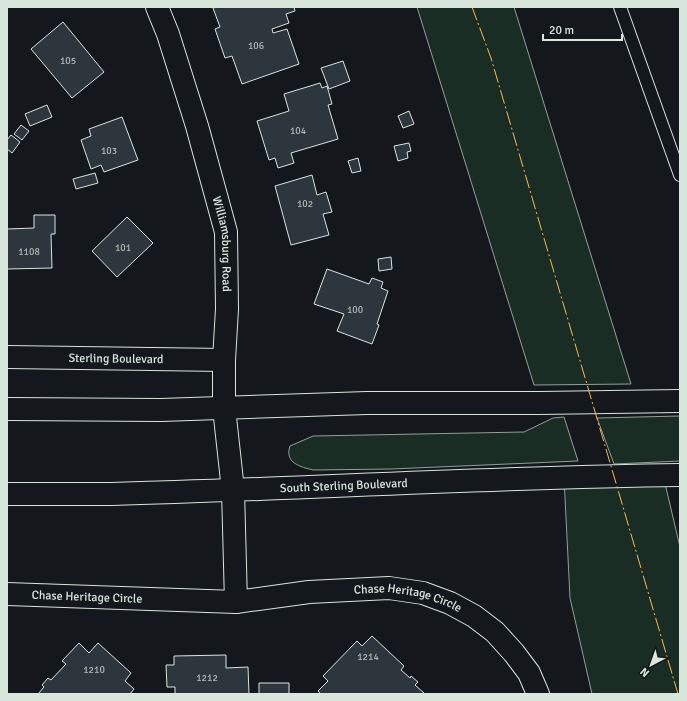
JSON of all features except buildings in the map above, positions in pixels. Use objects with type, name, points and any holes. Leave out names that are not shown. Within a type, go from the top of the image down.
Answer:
[{"type":"street","name":"Williamsburg Road","points":[[157,7],[168,34],[197,126],[226,232],[224,408],[233,490]]},
{"type":"street","name":"Sterling Boulevard","points":[[7,358],[224,360]]},
{"type":"street","points":[[7,409],[162,410],[367,402],[539,403],[680,401]]},
{"type":"street","name":"South Sterling Boulevard","points":[[7,494],[110,494],[564,477],[680,475]]},
{"type":"street","points":[[233,490],[236,602]]},
{"type":"street","name":"Chase Heritage Circle","points":[[8,599],[236,602],[309,592],[388,588],[423,593],[450,603],[474,616],[495,632],[514,653],[529,673],[538,694]]},
{"type":"lane","points":[[620,7],[680,175]]},
{"type":"green space","points":[[417,7],[514,7],[631,384],[534,385]]},
{"type":"green space","points":[[680,416],[680,461],[614,464],[597,418]]},
{"type":"green space","points":[[564,417],[578,461],[391,469],[313,470],[299,466],[291,460],[289,456],[290,446],[313,436],[524,432],[553,418]]},
{"type":"green space","points":[[663,475],[680,547],[680,694],[592,694],[570,598],[564,477]]},
{"type":"power","points":[[472,7],[491,58],[678,694]]}]
